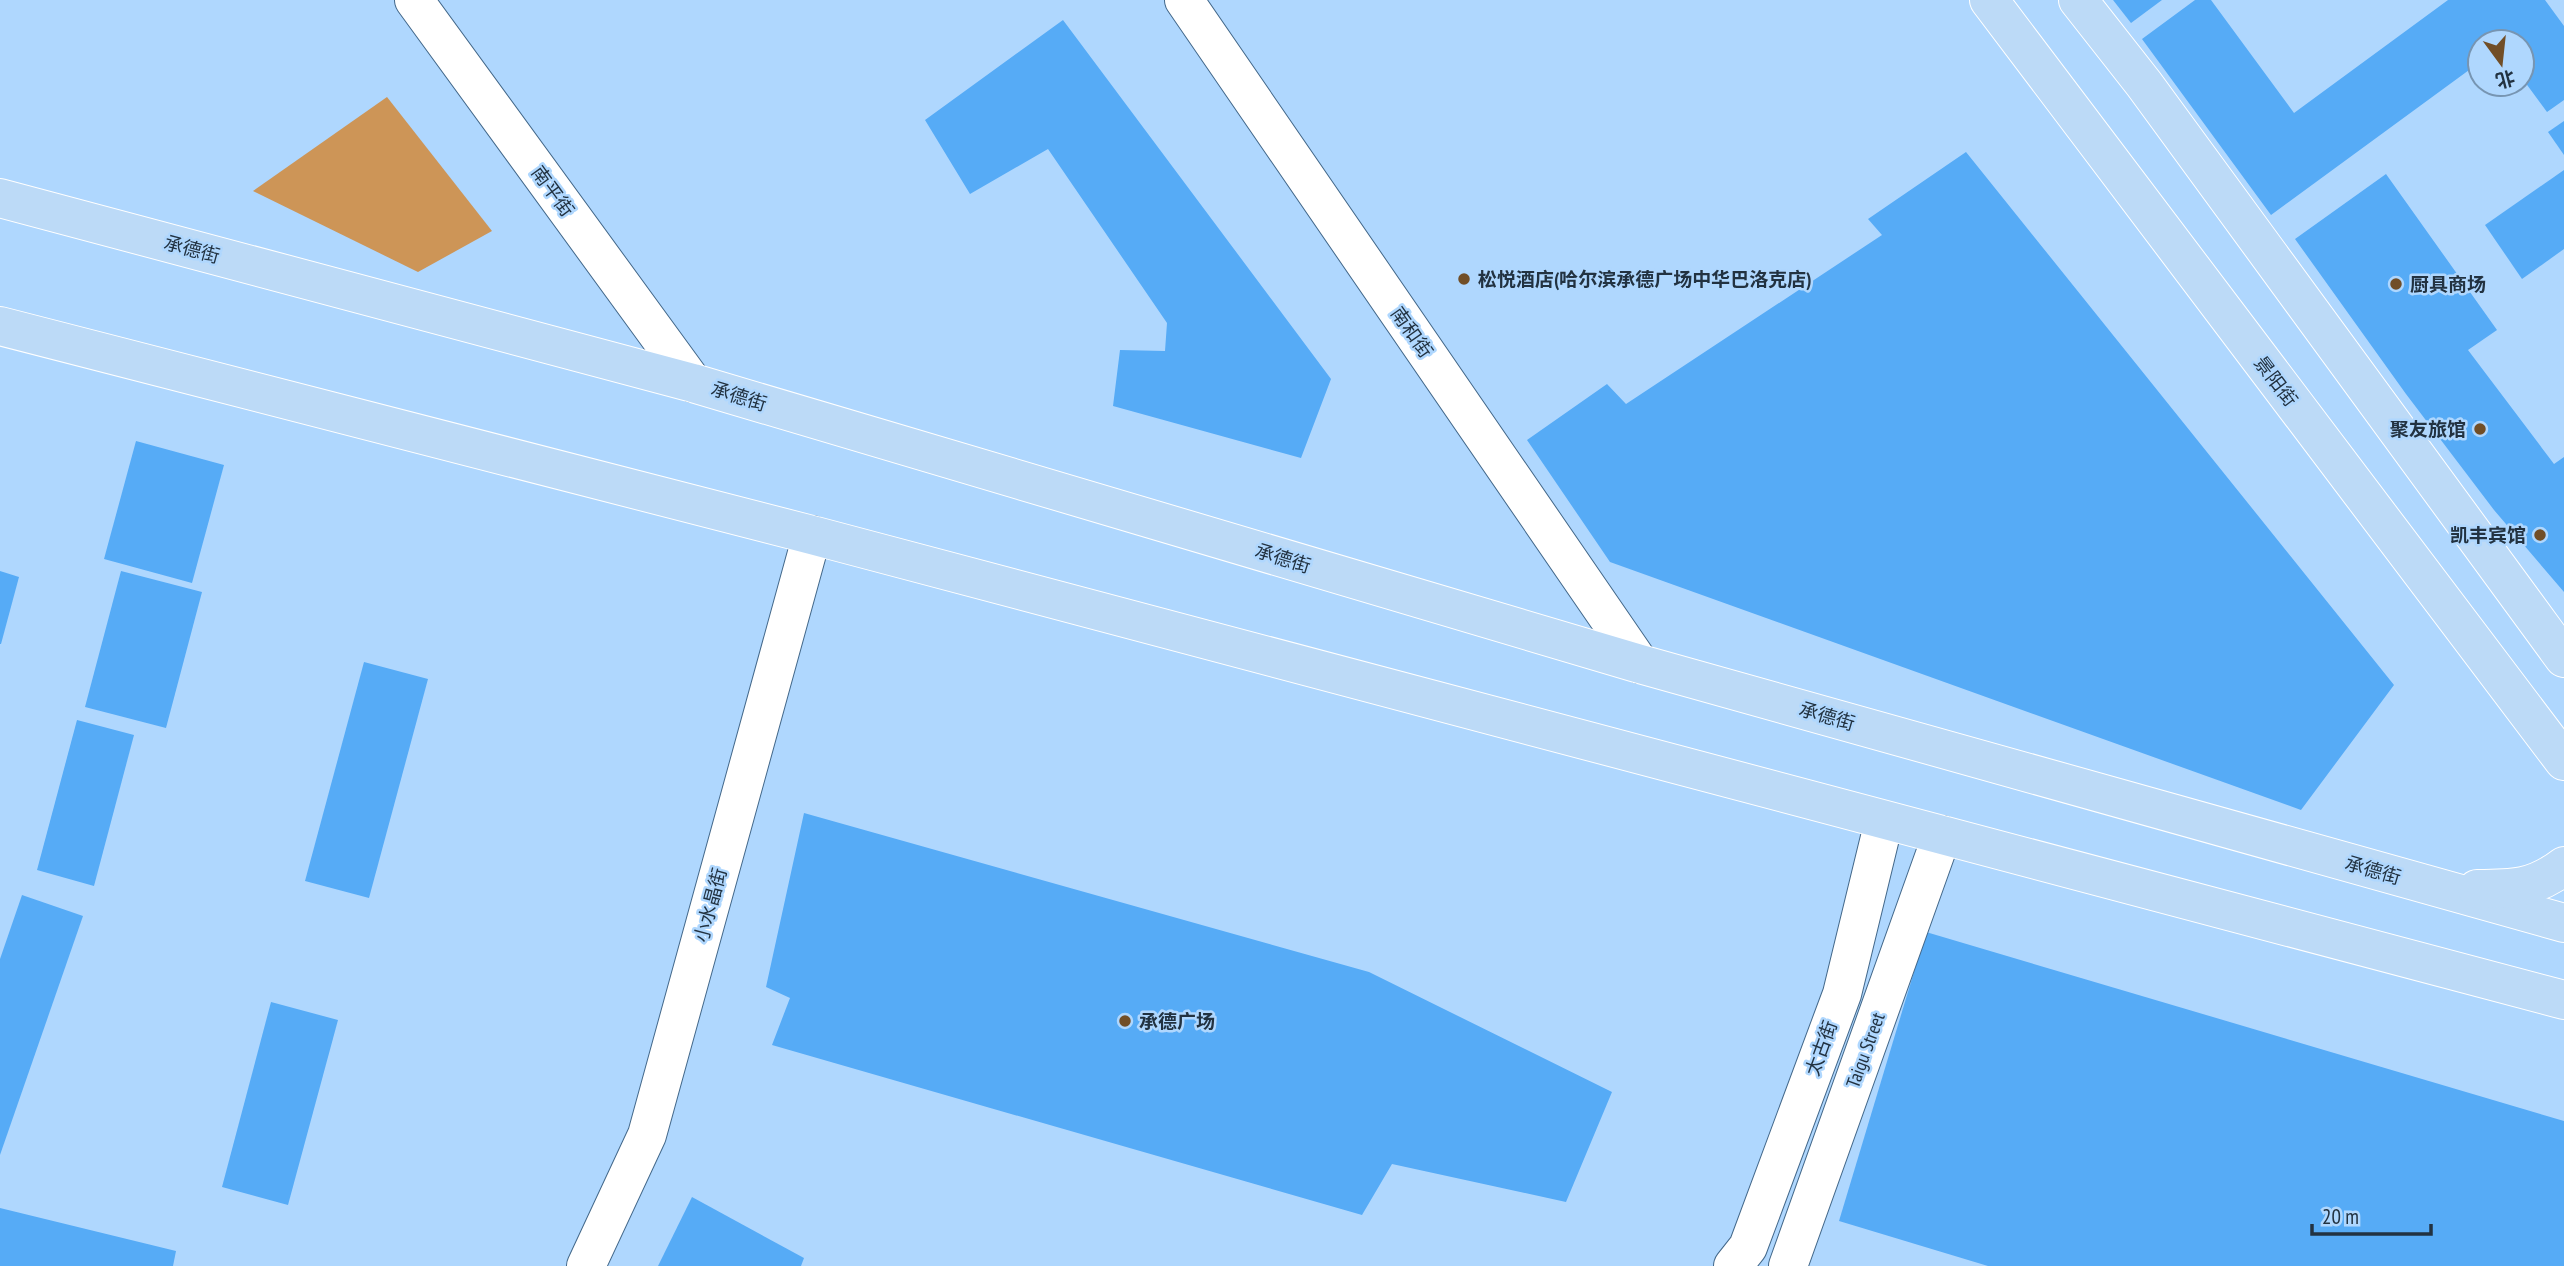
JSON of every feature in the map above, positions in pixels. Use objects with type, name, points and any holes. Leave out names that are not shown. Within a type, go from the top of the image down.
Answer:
[{"type":"main road","name":"景阳街","points":[[1989,0],[2564,761]]},
{"type":"main road","points":[[2078,0],[2144,83],[2564,658]]},
{"type":"main road","name":"承德街","points":[[0,198],[693,383],[1640,664],[2564,923]]},
{"type":"main road","points":[[0,326],[812,535],[2564,1000]]},
{"type":"main road","points":[[2441,889],[2518,889],[2553,875],[2564,866]]},
{"type":"street","name":"南平街","points":[[414,0],[693,383]]},
{"type":"street","name":"南和街","points":[[1184,0],[1640,664]]},
{"type":"street","name":"小水晶街","points":[[586,1266],[647,1135],[812,535]]},
{"type":"street","name":"太古街","points":[[1733,1266],[1748,1247],[1842,994],[1884,821]]},
{"type":"street","name":"Taigu Street","points":[[1788,1266],[1942,835]]},
{"type":"shaded area","points":[[387,97],[492,231],[418,272],[253,191]]},
{"type":"building","points":[[2113,0],[2162,0],[2131,23]]},
{"type":"building","points":[[2195,0],[2211,0],[2294,113],[2448,0],[2545,0],[2564,26],[2564,100],[2547,112],[2536,97],[2536,28],[2466,28],[2466,72],[2271,215],[2142,39]]},
{"type":"building","points":[[1063,20],[1331,379],[1301,458],[1113,406],[1120,350],[1165,351],[1167,323],[1048,149],[970,194],[925,120]]},
{"type":"building","points":[[2564,121],[2564,155],[2548,132]]},
{"type":"building","points":[[1966,152],[2394,685],[2301,810],[1610,562],[1527,440],[1607,384],[1626,404],[1882,235],[1868,219]]},
{"type":"building","points":[[2564,170],[2564,249],[2522,279],[2485,225]]},
{"type":"building","points":[[2386,174],[2497,330],[2468,350],[2554,464],[2564,457],[2564,592],[2494,510],[2406,394],[2295,239]]},
{"type":"building","points":[[136,441],[224,465],[192,583],[104,559]]},
{"type":"building","points":[[0,571],[19,577],[1,644],[0,644]]},
{"type":"building","points":[[121,571],[202,592],[166,728],[85,707]]},
{"type":"building","points":[[364,662],[428,679],[369,898],[305,881]]},
{"type":"building","points":[[77,720],[134,735],[94,886],[37,870]]},
{"type":"building","name":"承德广场","points":[[804,813],[1369,972],[1612,1092],[1566,1202],[1392,1164],[1362,1215],[772,1045],[790,998],[766,987]]},
{"type":"building","points":[[22,895],[83,916],[0,1155],[0,959]]},
{"type":"building","points":[[1926,932],[2564,1121],[2564,1266],[1988,1266],[1839,1221]]},
{"type":"building","points":[[271,1002],[338,1020],[288,1205],[222,1187]]},
{"type":"building","points":[[692,1197],[804,1258],[801,1266],[658,1266]]},
{"type":"building","points":[[0,1208],[176,1251],[173,1266],[0,1266]]},
{"type":"place","name":"松悦酒店(哈尔滨承德广场中华巴洛克店)","points":[[1464,279]]},
{"type":"place","name":"厨具商场","points":[[2396,284]]},
{"type":"place","name":"聚友旅馆","points":[[2480,429]]},
{"type":"place","name":"凯丰宾馆","points":[[2540,535]]},
{"type":"place","name":"承德广场","points":[[1125,1021]]}]
